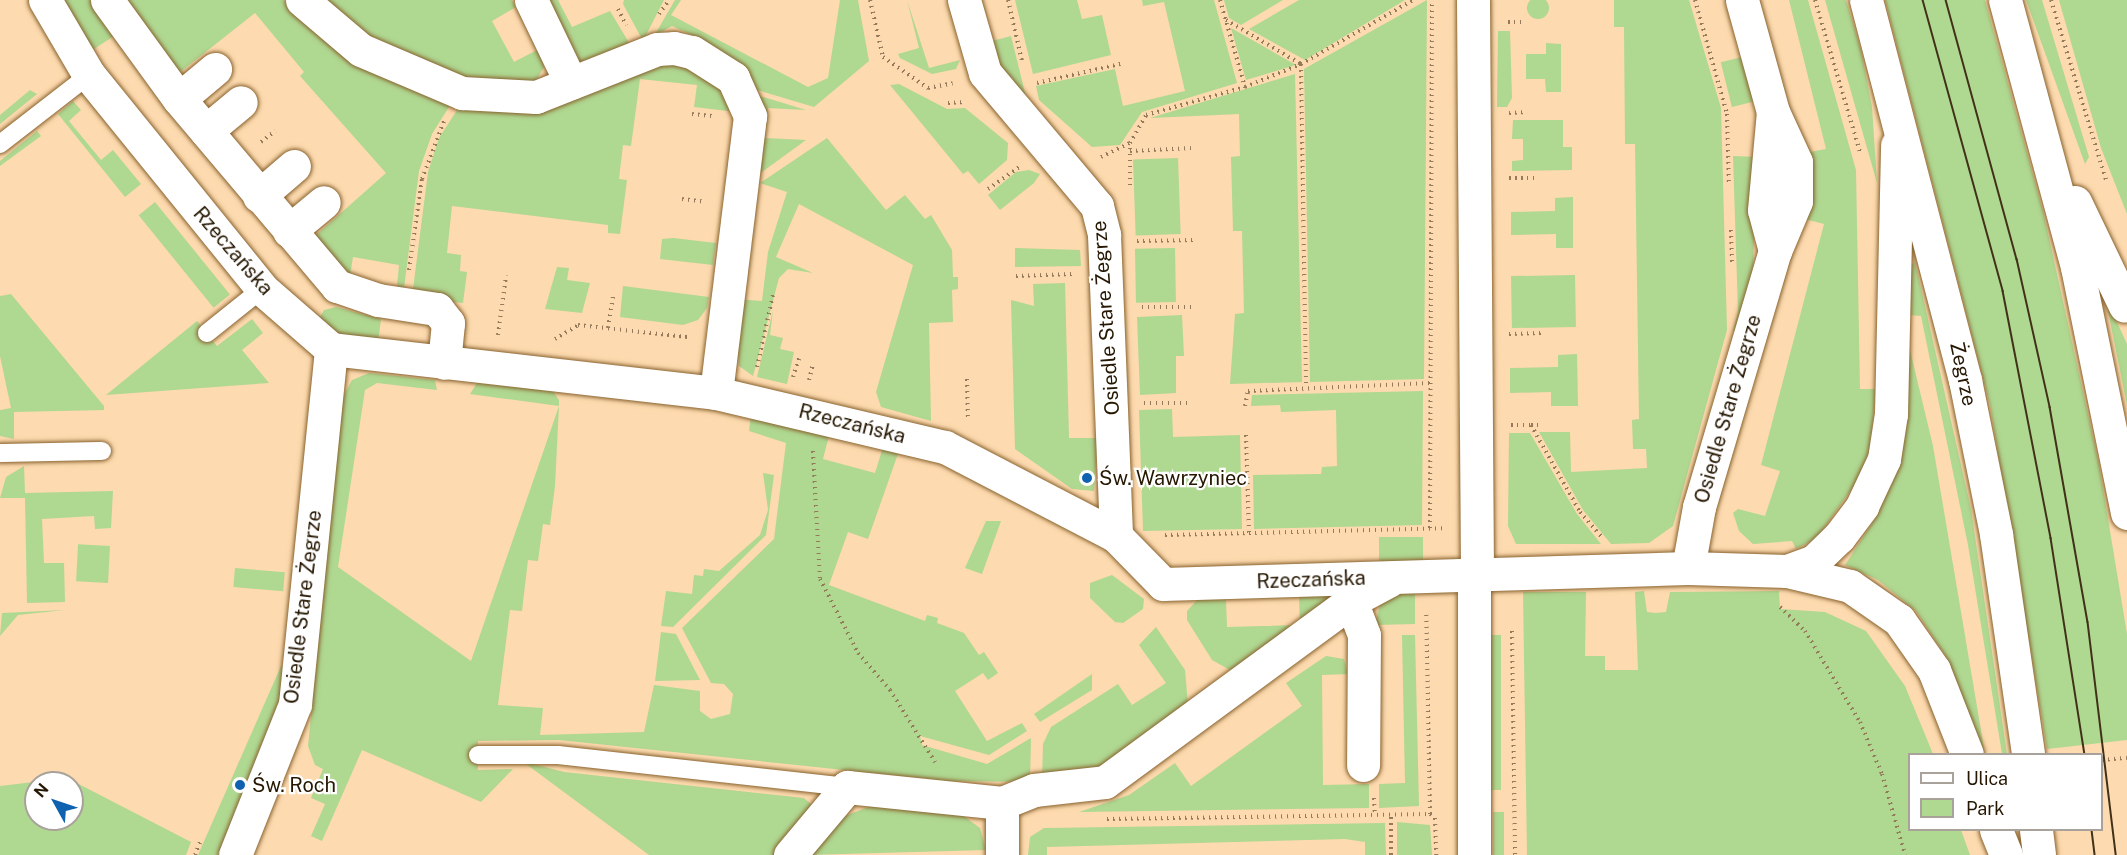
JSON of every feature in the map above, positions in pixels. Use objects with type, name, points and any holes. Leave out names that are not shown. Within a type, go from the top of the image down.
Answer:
[{"type":"street","name":"Rzeczańska","points":[[45,0],[89,75],[262,289],[331,349],[716,393],[945,447],[1116,536],[1162,584],[1688,568],[1787,571]]},
{"type":"street","points":[[107,0],[179,99],[259,196],[338,286],[408,306],[436,309],[448,323],[444,363]]},
{"type":"street","points":[[302,0],[361,50],[462,93],[536,97],[657,49],[674,48],[692,52],[734,78],[750,116],[723,352],[716,393]]},
{"type":"street","points":[[531,0],[571,83]]},
{"type":"street","name":"Osiedle Stare Żegrze","points":[[964,0],[985,73],[1098,206],[1104,235],[1116,536]]},
{"type":"street","points":[[1473,0],[1477,529],[1474,855]]},
{"type":"street","name":"Osiedle Stare Żegrze","points":[[1688,568],[1699,507],[1775,251],[1764,210],[1773,112],[1742,0]]},
{"type":"street","name":"Żegrze","points":[[1866,0],[1898,107],[1965,380],[1996,534],[2028,753]]},
{"type":"street","points":[[2005,0],[2045,140],[2127,513]]},
{"type":"street","points":[[179,99],[215,69]]},
{"type":"street","points":[[206,131],[241,102]]},
{"type":"street","points":[[1787,571],[1814,561],[1852,521],[1879,473],[1887,444],[1898,107]]},
{"type":"street","points":[[2045,140],[2126,308]]},
{"type":"street","points":[[259,196],[294,166]]},
{"type":"street","points":[[289,231],[324,202]]},
{"type":"street","points":[[294,316],[338,286]]},
{"type":"street","name":"Osiedle Stare Żegrze","points":[[235,855],[295,704],[331,349]]},
{"type":"street","points":[[1787,571],[1850,586],[1899,620],[1934,670],[1967,753]]},
{"type":"street","points":[[790,855],[847,787],[1002,803],[1034,790],[1105,782],[1351,601],[1395,577]]},
{"type":"street","points":[[1351,601],[1364,635],[1363,765]]},
{"type":"street","points":[[1002,803],[1002,855]]},
{"type":"street","points":[[1996,831],[2006,855]]},
{"type":"street","points":[[2036,831],[2039,855]]},
{"type":"lane","points":[[0,144],[53,91],[89,75]]},
{"type":"lane","points":[[207,333],[262,289]]},
{"type":"lane","points":[[0,453],[102,451]]},
{"type":"lane","points":[[478,755],[558,755],[847,787]]},
{"type":"path","points":[[870,0],[883,57],[904,76],[928,88],[985,73]]},
{"type":"path","points":[[1008,0],[1025,74]]},
{"type":"path","points":[[1220,0],[1245,87]]},
{"type":"path","points":[[1130,185],[1130,143],[1146,115],[1245,87],[1301,64],[1413,0]]},
{"type":"path","points":[[1430,528],[1432,0]]},
{"type":"path","points":[[1695,0],[1727,114],[1729,192]]},
{"type":"path","points":[[2051,0],[2109,187]]},
{"type":"path","points":[[1226,20],[1301,64]]},
{"type":"path","points":[[1502,23],[1525,22]]},
{"type":"path","points":[[1028,85],[1124,63]]},
{"type":"path","points":[[1301,64],[1306,386]]},
{"type":"path","points":[[408,306],[422,179],[437,135],[462,93]]},
{"type":"path","points":[[948,103],[966,102],[974,109]]},
{"type":"path","points":[[1502,113],[1527,112]]},
{"type":"path","points":[[1098,159],[1130,143]]},
{"type":"path","points":[[1130,151],[1191,148]]},
{"type":"path","points":[[988,189],[1023,164]]},
{"type":"path","points":[[1503,178],[1538,178]]},
{"type":"path","points":[[1131,241],[1193,240]]},
{"type":"path","points":[[1016,276],[1078,274]]},
{"type":"path","points":[[497,343],[506,276]]},
{"type":"path","points":[[608,328],[613,295]]},
{"type":"path","points":[[754,381],[773,295]]},
{"type":"path","points":[[1132,308],[1195,307]]},
{"type":"path","points":[[545,345],[578,325],[702,339],[723,352]]},
{"type":"path","points":[[1502,334],[1541,333]]},
{"type":"path","points":[[967,379],[968,434]]},
{"type":"path","points":[[1245,406],[1248,391],[1306,386],[1430,383]]},
{"type":"path","points":[[1134,403],[1190,403]]},
{"type":"path","points":[[1531,425],[1580,512],[1603,539]]},
{"type":"path","points":[[1502,426],[1543,425]]},
{"type":"path","points":[[1246,435],[1249,533]]},
{"type":"path","points":[[815,440],[811,460],[820,579],[858,653],[890,690],[938,766]]},
{"type":"path","points":[[1161,535],[1430,528],[1477,529]]},
{"type":"path","points":[[1511,575],[1515,855]]},
{"type":"path","points":[[1425,598],[1430,814]]},
{"type":"path","points":[[1775,602],[1805,632],[1860,722],[1882,774],[1905,855]]},
{"type":"path","points":[[2103,760],[2127,758]]},
{"type":"path","points":[[1096,820],[1430,814],[1435,818],[1436,855]]},
{"type":"path","points":[[1391,815],[1391,855]]},
{"type":"path","points":[[195,855],[204,833]]},
{"type":"green space","points":[[1531,-1],[1545,-1],[1549,4],[1549,12],[1542,19],[1534,19],[1527,12],[1527,4]]},
{"type":"green space","points":[[64,0],[90,0],[114,36],[91,51]]},
{"type":"green space","points":[[123,0],[283,0],[296,14],[452,102],[432,134],[419,171],[403,296],[396,295],[399,265],[353,257],[349,282],[314,237],[386,173],[300,76],[304,72],[255,13],[179,73]]},
{"type":"green space","points":[[318,0],[512,0],[516,7],[492,21],[514,62],[539,49],[544,67],[534,84],[494,87],[397,55]]},
{"type":"green space","points":[[538,0],[558,0],[572,27],[610,11],[631,46],[581,65]]},
{"type":"green space","points":[[624,0],[664,0],[643,41],[623,4]]},
{"type":"green space","points":[[675,0],[681,0],[671,15],[808,87],[828,78],[840,0],[858,0],[869,61],[814,107],[757,90],[736,61],[698,38],[672,26],[654,36]]},
{"type":"green space","points":[[907,0],[929,68],[960,60],[956,69],[932,74],[900,58],[898,54],[919,48]]},
{"type":"green space","points":[[1015,0],[1077,0],[1082,19],[1102,15],[1111,55],[1033,74]]},
{"type":"green space","points":[[1142,0],[1214,0],[1237,83],[1142,112],[1120,145],[1092,147],[1039,100],[1036,86],[1115,69],[1123,106],[1185,91],[1164,2],[1143,6]]},
{"type":"green space","points":[[1224,0],[1283,0],[1241,25],[1229,18]]},
{"type":"green space","points":[[1299,0],[1405,0],[1305,60],[1249,29]]},
{"type":"green space","points":[[1427,0],[1424,379],[1310,382],[1304,69]]},
{"type":"green space","points":[[1614,0],[1689,0],[1721,108],[1727,330],[1673,526],[1649,543],[1611,544],[1583,510],[1539,432],[1570,432],[1571,472],[1647,468],[1646,449],[1633,449],[1632,420],[1639,419],[1635,144],[1625,144],[1624,27],[1614,27]]},
{"type":"green space","points":[[1789,0],[1808,0],[1856,170],[1860,389],[1876,389],[1870,449],[1858,480],[1817,538],[1796,549],[1792,541],[1753,544],[1739,531],[1733,513],[1738,509],[1765,516],[1780,471],[1761,465],[1824,224],[1801,218],[1804,153],[1826,149]]},
{"type":"green space","points":[[1825,0],[1846,0],[1861,50],[1872,107],[1877,183]]},
{"type":"green space","points":[[1885,0],[1985,0],[2043,211],[2099,464],[2127,634],[2127,740],[2047,749],[1990,405]]},
{"type":"green space","points":[[2026,0],[2042,0],[2089,157],[2085,164]]},
{"type":"green space","points":[[2059,0],[2127,0],[2127,214],[2101,148]]},
{"type":"green space","points":[[1231,28],[1296,65],[1246,80]]},
{"type":"green space","points":[[1498,31],[1510,31],[1512,98],[1507,107],[1497,107]]},
{"type":"green space","points":[[1011,36],[1028,105],[1004,76],[988,42]]},
{"type":"green space","points":[[1546,43],[1561,44],[1561,92],[1546,92],[1545,79],[1526,79],[1526,54],[1546,54]]},
{"type":"green space","points":[[1746,56],[1757,101],[1732,107],[1721,62]]},
{"type":"green space","points":[[673,58],[724,88],[736,112],[694,107],[697,85],[640,79],[631,146],[623,145],[619,179],[627,180],[620,234],[608,233],[608,225],[452,206],[447,253],[461,255],[460,271],[467,272],[463,303],[412,297],[428,172],[439,138],[461,104],[535,111]]},
{"type":"green space","points":[[1295,74],[1302,382],[1230,384],[1235,314],[1244,313],[1242,231],[1233,231],[1231,157],[1240,156],[1239,114],[1150,118]]},
{"type":"green space","points":[[899,84],[947,109],[965,108],[1008,143],[1007,160],[979,184],[968,171],[963,174],[890,85]]},
{"type":"green space","points":[[30,90],[37,94],[0,124],[0,115]]},
{"type":"green space","points":[[760,96],[806,110],[768,108],[765,138],[806,140],[755,177]]},
{"type":"green space","points":[[73,101],[81,110],[69,121],[101,160],[113,150],[141,184],[125,197],[58,114]]},
{"type":"green space","points":[[1513,120],[1563,120],[1563,147],[1572,147],[1572,170],[1512,171],[1512,161],[1523,160],[1523,139],[1512,139]]},
{"type":"green space","points":[[37,131],[41,136],[0,166],[0,161]]},
{"type":"green space","points":[[827,138],[886,210],[905,195],[925,219],[931,215],[952,250],[953,277],[958,277],[958,289],[952,290],[953,322],[929,323],[931,421],[881,407],[876,392],[913,265],[799,204],[776,257],[813,273],[788,269],[779,278],[753,376],[739,366],[735,299],[762,301],[768,252],[787,192],[760,183]]},
{"type":"green space","points":[[1733,156],[1757,157],[1753,268],[1738,332],[1733,331],[1738,312]]},
{"type":"green space","points":[[1178,158],[1181,234],[1136,236],[1133,160]]},
{"type":"green space","points":[[1029,170],[1040,174],[1034,183],[1000,210],[988,195],[1016,172]]},
{"type":"green space","points":[[1573,197],[1573,248],[1556,248],[1556,234],[1511,235],[1511,212],[1555,211],[1555,198]]},
{"type":"green space","points":[[155,202],[230,294],[214,308],[139,215]]},
{"type":"green space","points":[[673,238],[716,243],[713,265],[660,259],[662,239]]},
{"type":"green space","points":[[1015,248],[1080,250],[1081,266],[1015,267]]},
{"type":"green space","points":[[1175,248],[1176,302],[1136,303],[1135,249]]},
{"type":"green space","points":[[1915,262],[1971,509],[2007,753],[2002,753],[1968,545],[1921,316],[1909,315],[1909,267]]},
{"type":"green space","points":[[557,267],[569,268],[567,280],[590,283],[582,313],[545,309]]},
{"type":"green space","points":[[1575,275],[1576,327],[1512,328],[1511,276]]},
{"type":"green space","points":[[1065,283],[1069,438],[1098,438],[1094,491],[1072,489],[1015,449],[1011,300],[1034,306],[1033,284]]},
{"type":"green space","points":[[623,286],[709,297],[707,308],[698,320],[683,325],[620,317]]},
{"type":"green space","points":[[11,294],[104,406],[104,410],[14,412],[14,439],[0,436],[0,410],[11,408],[0,356],[0,296]]},
{"type":"green space","points":[[2105,296],[2127,344],[2127,405]]},
{"type":"green space","points":[[336,307],[381,319],[378,343],[335,337],[318,321],[324,310]]},
{"type":"green space","points":[[773,310],[770,335],[783,338],[780,349],[794,352],[787,384],[757,377]]},
{"type":"green space","points":[[1182,315],[1184,356],[1176,356],[1176,393],[1140,395],[1137,317]]},
{"type":"green space","points":[[252,319],[263,333],[242,350],[269,383],[106,395],[197,321],[217,346]]},
{"type":"green space","points":[[1909,346],[1933,446],[1985,753],[1947,658],[1916,611],[1878,580],[1845,565],[1878,514],[1902,458]]},
{"type":"green space","points":[[1577,354],[1578,406],[1551,406],[1551,392],[1510,393],[1510,368],[1558,367],[1558,355]]},
{"type":"green space","points":[[369,373],[435,380],[437,390],[377,383],[365,390],[338,567],[471,661],[559,406],[555,486],[550,525],[543,524],[538,561],[528,560],[522,611],[510,610],[498,705],[543,708],[540,735],[644,732],[654,685],[700,691],[700,711],[711,719],[730,714],[733,694],[724,684],[711,683],[682,628],[774,539],[786,443],[749,431],[751,415],[830,432],[823,459],[875,473],[883,447],[899,451],[868,539],[848,532],[829,585],[925,621],[927,615],[938,618],[937,623],[964,633],[979,655],[984,652],[998,673],[988,680],[983,673],[955,691],[987,741],[1022,723],[1027,731],[989,755],[920,736],[922,745],[987,764],[1031,738],[1030,782],[948,781],[559,740],[478,741],[478,770],[513,769],[481,802],[362,750],[322,841],[311,836],[325,804],[311,798],[323,769],[315,765],[308,746],[342,398],[352,380]]},
{"type":"green space","points":[[477,383],[553,391],[559,400],[559,406],[470,394]]},
{"type":"green space","points":[[1423,391],[1422,525],[1254,529],[1253,475],[1321,474],[1322,467],[1337,466],[1336,410],[1281,412],[1280,405],[1251,406],[1252,395]]},
{"type":"green space","points":[[1172,409],[1173,437],[1240,435],[1242,529],[1143,531],[1139,410]]},
{"type":"green space","points":[[1509,433],[1530,433],[1577,514],[1601,544],[1516,544],[1508,526]]},
{"type":"green space","points":[[24,466],[25,493],[113,491],[111,528],[95,529],[94,516],[42,519],[44,563],[64,563],[65,602],[27,603],[25,498],[0,498],[6,477]]},
{"type":"green space","points":[[763,473],[774,475],[766,535],[673,627],[661,626],[666,591],[692,594],[694,575],[703,576],[704,569],[719,571],[760,535],[768,510]]},
{"type":"green space","points":[[986,521],[1001,521],[982,574],[965,568]]},
{"type":"green space","points":[[1379,537],[1423,537],[1423,561],[1379,561]]},
{"type":"green space","points":[[78,544],[110,546],[108,583],[76,581]]},
{"type":"green space","points":[[235,568],[285,572],[283,591],[233,587]]},
{"type":"green space","points":[[1112,575],[1144,599],[1143,609],[1123,623],[1115,622],[1090,598],[1090,583]]},
{"type":"green space","points":[[1644,591],[1647,612],[1655,613],[1666,612],[1670,592],[1779,591],[1780,609],[1825,612],[1866,631],[1905,686],[1933,753],[1908,753],[1908,831],[1961,831],[1970,855],[1527,855],[1523,592],[1586,592],[1585,656],[1605,656],[1605,670],[1638,670],[1635,592]]},
{"type":"green space","points":[[1395,593],[1415,593],[1415,624],[1375,625],[1380,604]]},
{"type":"green space","points":[[1326,596],[1333,608],[1327,614],[1237,674],[1212,660],[1187,620],[1187,611],[1197,600],[1226,599],[1227,627],[1300,625],[1299,597]]},
{"type":"green space","points":[[65,610],[18,615],[0,636],[2,613]]},
{"type":"green space","points":[[1156,627],[1185,670],[1188,705],[1121,761],[1042,782],[1043,744],[1051,727],[1118,684],[1132,705],[1166,683],[1139,645]]},
{"type":"green space","points":[[661,632],[676,634],[700,680],[655,681]]},
{"type":"green space","points":[[1402,635],[1415,635],[1419,806],[1379,808],[1379,784],[1405,783]]},
{"type":"green space","points":[[1490,635],[1501,635],[1501,790],[1490,790]]},
{"type":"green space","points":[[1326,656],[1344,659],[1348,674],[1322,675],[1323,785],[1369,784],[1369,808],[1079,812],[1129,795],[1175,763],[1191,786],[1302,706],[1286,683]]},
{"type":"green space","points":[[281,666],[287,666],[283,697],[225,855],[198,855]]},
{"type":"green space","points":[[1092,674],[1092,690],[1040,722],[1034,714]]},
{"type":"green space","points":[[522,761],[564,772],[804,798],[812,805],[776,855],[649,855]]},
{"type":"green space","points":[[24,783],[24,831],[84,831],[84,787],[191,842],[186,855],[0,855],[0,786]]},
{"type":"green space","points":[[871,806],[961,814],[980,828],[986,850],[807,855],[845,816]]},
{"type":"green space","points":[[1493,812],[1504,812],[1504,855],[1493,855]]},
{"type":"green space","points":[[1397,822],[1430,825],[1432,855],[1397,855]]},
{"type":"green space","points":[[1385,823],[1386,855],[1365,855],[1365,842],[1345,839],[1047,847],[1047,855],[1028,855],[1030,837],[1044,828]]},
{"type":"tram line","points":[[1923,0],[2003,291],[2051,538],[2085,753]]},
{"type":"tram line","points":[[1946,0],[2017,259],[2050,407],[2088,622],[2116,855]]},
{"type":"tram line","points":[[2092,831],[2095,855]]},
{"type":"place","name":"Św. Wawrzyniec","points":[[1087,478]]},
{"type":"place","name":"Św. Roch","points":[[240,785]]}]
